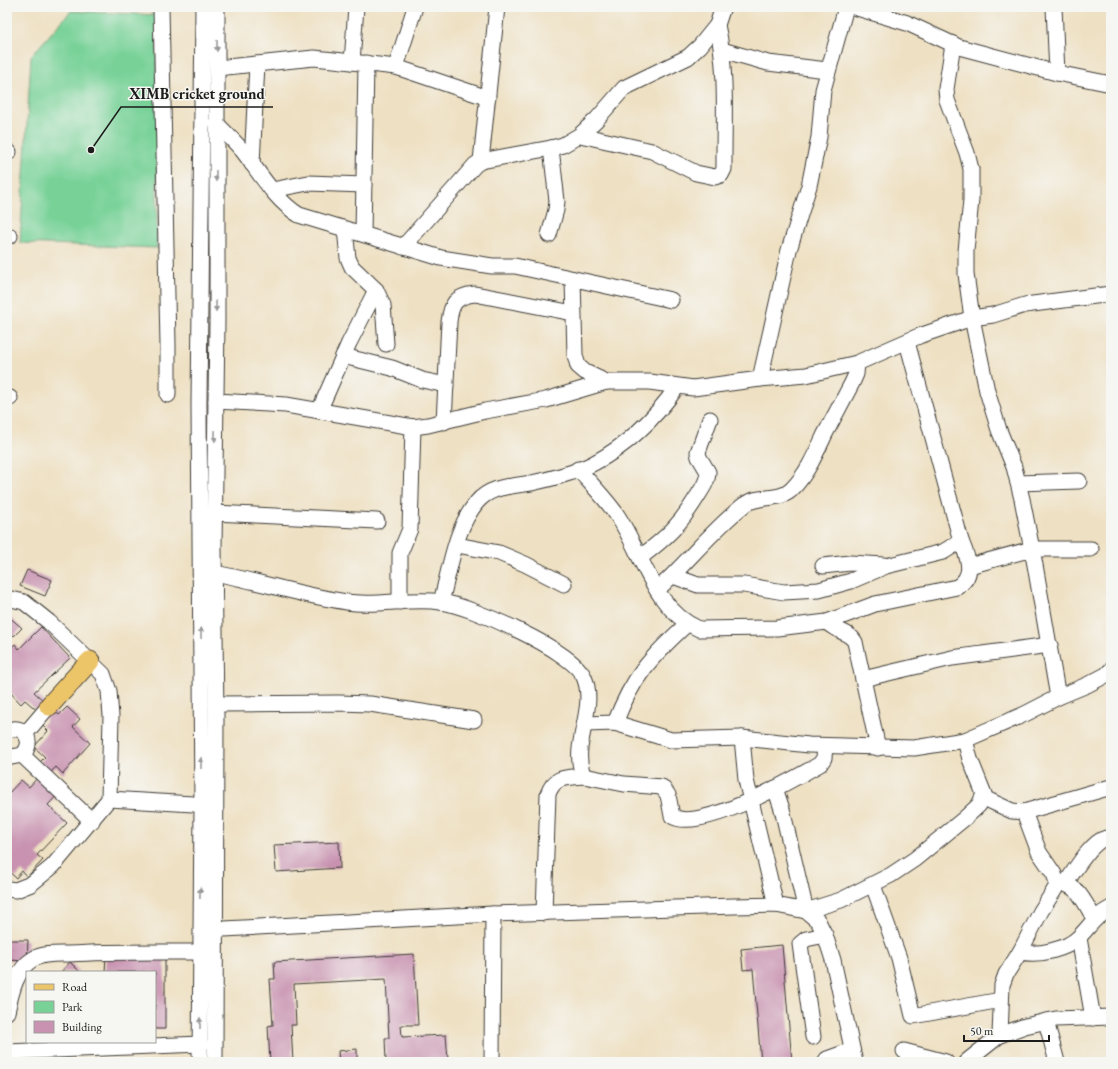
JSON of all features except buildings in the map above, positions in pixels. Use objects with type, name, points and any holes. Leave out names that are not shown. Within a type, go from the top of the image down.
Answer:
[{"type":"main road","points":[[49,706],[90,661]]},
{"type":"street","points":[[161,7],[168,395]]},
{"type":"street","points":[[203,7],[199,405],[208,805],[215,930],[215,1062]]},
{"type":"street","points":[[200,1062],[200,931],[216,704],[214,513],[216,401],[217,7]]},
{"type":"street","points":[[356,7],[364,185],[363,234]]},
{"type":"street","points":[[396,67],[415,7]]},
{"type":"street","points":[[481,161],[497,7]]},
{"type":"street","points":[[403,247],[475,165],[481,161],[563,145],[580,135],[597,119],[624,88],[688,57],[700,46],[717,25],[723,7]]},
{"type":"street","points":[[760,379],[781,280],[809,186],[818,137],[823,90],[827,70],[846,7]]},
{"type":"street","points":[[854,7],[907,23],[953,44],[1057,73],[1111,84]]},
{"type":"street","points":[[1054,7],[1057,73]]},
{"type":"street","points":[[580,135],[652,151],[696,173],[715,177],[721,175],[724,169],[722,50],[717,25]]},
{"type":"street","points":[[953,44],[946,89],[947,100],[967,153],[971,169],[971,200],[966,251],[966,274],[972,318],[989,398],[999,430],[1014,467],[1018,483],[1050,645],[1058,697]]},
{"type":"street","points":[[722,50],[768,63],[827,70]]},
{"type":"street","points":[[217,68],[314,58],[359,62],[396,67],[488,98]]},
{"type":"street","points":[[252,164],[257,64]]},
{"type":"street","points":[[216,123],[242,150],[272,190],[288,208],[299,215],[441,258],[469,264],[516,266],[671,300]]},
{"type":"street","points":[[549,235],[556,210],[557,200],[551,148]]},
{"type":"street","points":[[272,190],[308,183],[364,185]]},
{"type":"street","points":[[345,229],[348,258],[352,267],[376,290],[383,306],[386,344]]},
{"type":"street","points":[[573,279],[575,355],[578,366],[585,372],[606,382]]},
{"type":"street","points":[[319,411],[343,356],[376,290]]},
{"type":"street","points":[[444,422],[448,322],[451,308],[455,301],[465,295],[475,294],[573,313]]},
{"type":"street","points":[[216,401],[286,405],[413,427],[444,422],[485,411],[546,400],[606,382],[650,382],[677,387],[693,388],[760,379],[806,375],[857,363],[907,342],[972,318],[993,315],[1025,305],[1111,294]]},
{"type":"street","points":[[578,469],[616,514],[641,557],[657,590],[672,611],[687,624],[699,629],[730,630],[777,628],[827,622],[875,604],[957,587],[965,582],[969,566],[968,558],[907,342]]},
{"type":"street","points":[[343,356],[392,368],[422,380],[446,385]]},
{"type":"street","points":[[657,590],[673,576],[721,525],[745,503],[757,499],[781,496],[791,491],[800,480],[814,456],[852,383],[856,374],[857,363]]},
{"type":"street","points":[[441,602],[456,545],[469,513],[486,494],[494,489],[536,482],[594,463],[640,431],[659,412],[677,387]]},
{"type":"street","points":[[641,557],[667,538],[684,519],[705,485],[708,472],[699,457],[698,452],[710,419]]},
{"type":"street","points":[[400,602],[400,553],[410,529],[413,427]]},
{"type":"street","points":[[1018,483],[1079,481]]},
{"type":"street","points":[[214,513],[378,521]]},
{"type":"street","points":[[673,576],[698,585],[744,585],[784,592],[819,590],[852,581],[886,566],[943,552],[962,541]]},
{"type":"street","points":[[456,545],[499,553],[525,564],[564,584]]},
{"type":"street","points":[[969,566],[1032,549],[1091,549]]},
{"type":"street","points":[[823,566],[850,563],[886,566]]},
{"type":"street","points":[[214,573],[249,579],[348,602],[441,602],[470,611],[532,637],[574,665],[584,677],[587,708],[579,757],[584,776]]},
{"type":"street","points":[[7,598],[24,602],[49,622],[103,674],[109,691],[110,716],[108,799],[92,821],[53,866],[31,884],[16,890],[7,889]]},
{"type":"street","points":[[827,622],[832,628],[852,637],[855,642],[878,748]]},
{"type":"street","points":[[615,723],[631,686],[644,667],[658,650],[687,624]]},
{"type":"street","points":[[863,679],[952,658],[1050,645]]},
{"type":"street","points":[[585,724],[615,723],[671,740],[742,738],[825,746],[914,748],[965,740],[1025,714],[1058,697],[1088,686],[1109,675]]},
{"type":"street","points":[[216,704],[370,704],[474,720]]},
{"type":"street","points":[[26,733],[49,706]]},
{"type":"street","points":[[7,731],[14,728],[26,733]]},
{"type":"street","points":[[26,733],[29,743],[28,748],[11,755],[92,821]]},
{"type":"street","points":[[742,738],[746,780],[776,905]]},
{"type":"street","points":[[806,911],[841,900],[873,885],[915,859],[965,818],[984,798],[983,788],[970,759],[965,740]]},
{"type":"street","points":[[544,913],[548,794],[555,781],[562,778],[584,776],[624,784],[662,787],[668,795],[672,816],[684,820],[704,817],[752,800],[775,788],[820,764],[824,758],[825,746]]},
{"type":"street","points":[[984,798],[1012,811],[1024,812],[1111,787]]},
{"type":"street","points":[[775,788],[782,809],[806,911]]},
{"type":"street","points":[[108,799],[208,805]]},
{"type":"street","points":[[1024,812],[1039,852],[1061,883],[1072,886],[1080,895],[1094,918]]},
{"type":"street","points":[[1000,1035],[1002,985],[1006,974],[1020,952],[1041,911],[1055,889],[1098,842],[1106,838],[1111,841]]},
{"type":"street","points":[[873,885],[899,958],[913,1016],[1001,1000]]},
{"type":"street","points":[[200,931],[493,914],[776,905],[806,911],[818,921],[825,935],[833,960],[854,1056],[827,1059],[825,1062]]},
{"type":"street","points":[[1020,952],[1028,954],[1040,953],[1068,946],[1079,938],[1094,918],[1111,908]]},
{"type":"street","points":[[492,1062],[493,914]]},
{"type":"street","points":[[813,1037],[800,944],[806,939],[825,935]]},
{"type":"street","points":[[1079,938],[1093,1018]]},
{"type":"street","points":[[7,1012],[15,983],[24,966],[34,958],[49,955],[85,953],[200,952]]},
{"type":"street","points":[[966,1062],[1000,1035],[1056,1018],[1111,1017]]},
{"type":"street","points":[[1046,1021],[1057,1062]]},
{"type":"street","points":[[7,1052],[201,1044]]},
{"type":"street","points":[[904,1051],[946,1062]]},
{"type":"green space","points":[[71,11],[157,15],[157,248],[20,243],[31,56]]},
{"type":"place","name":"XIMB cricket ground","points":[[91,150]]}]
